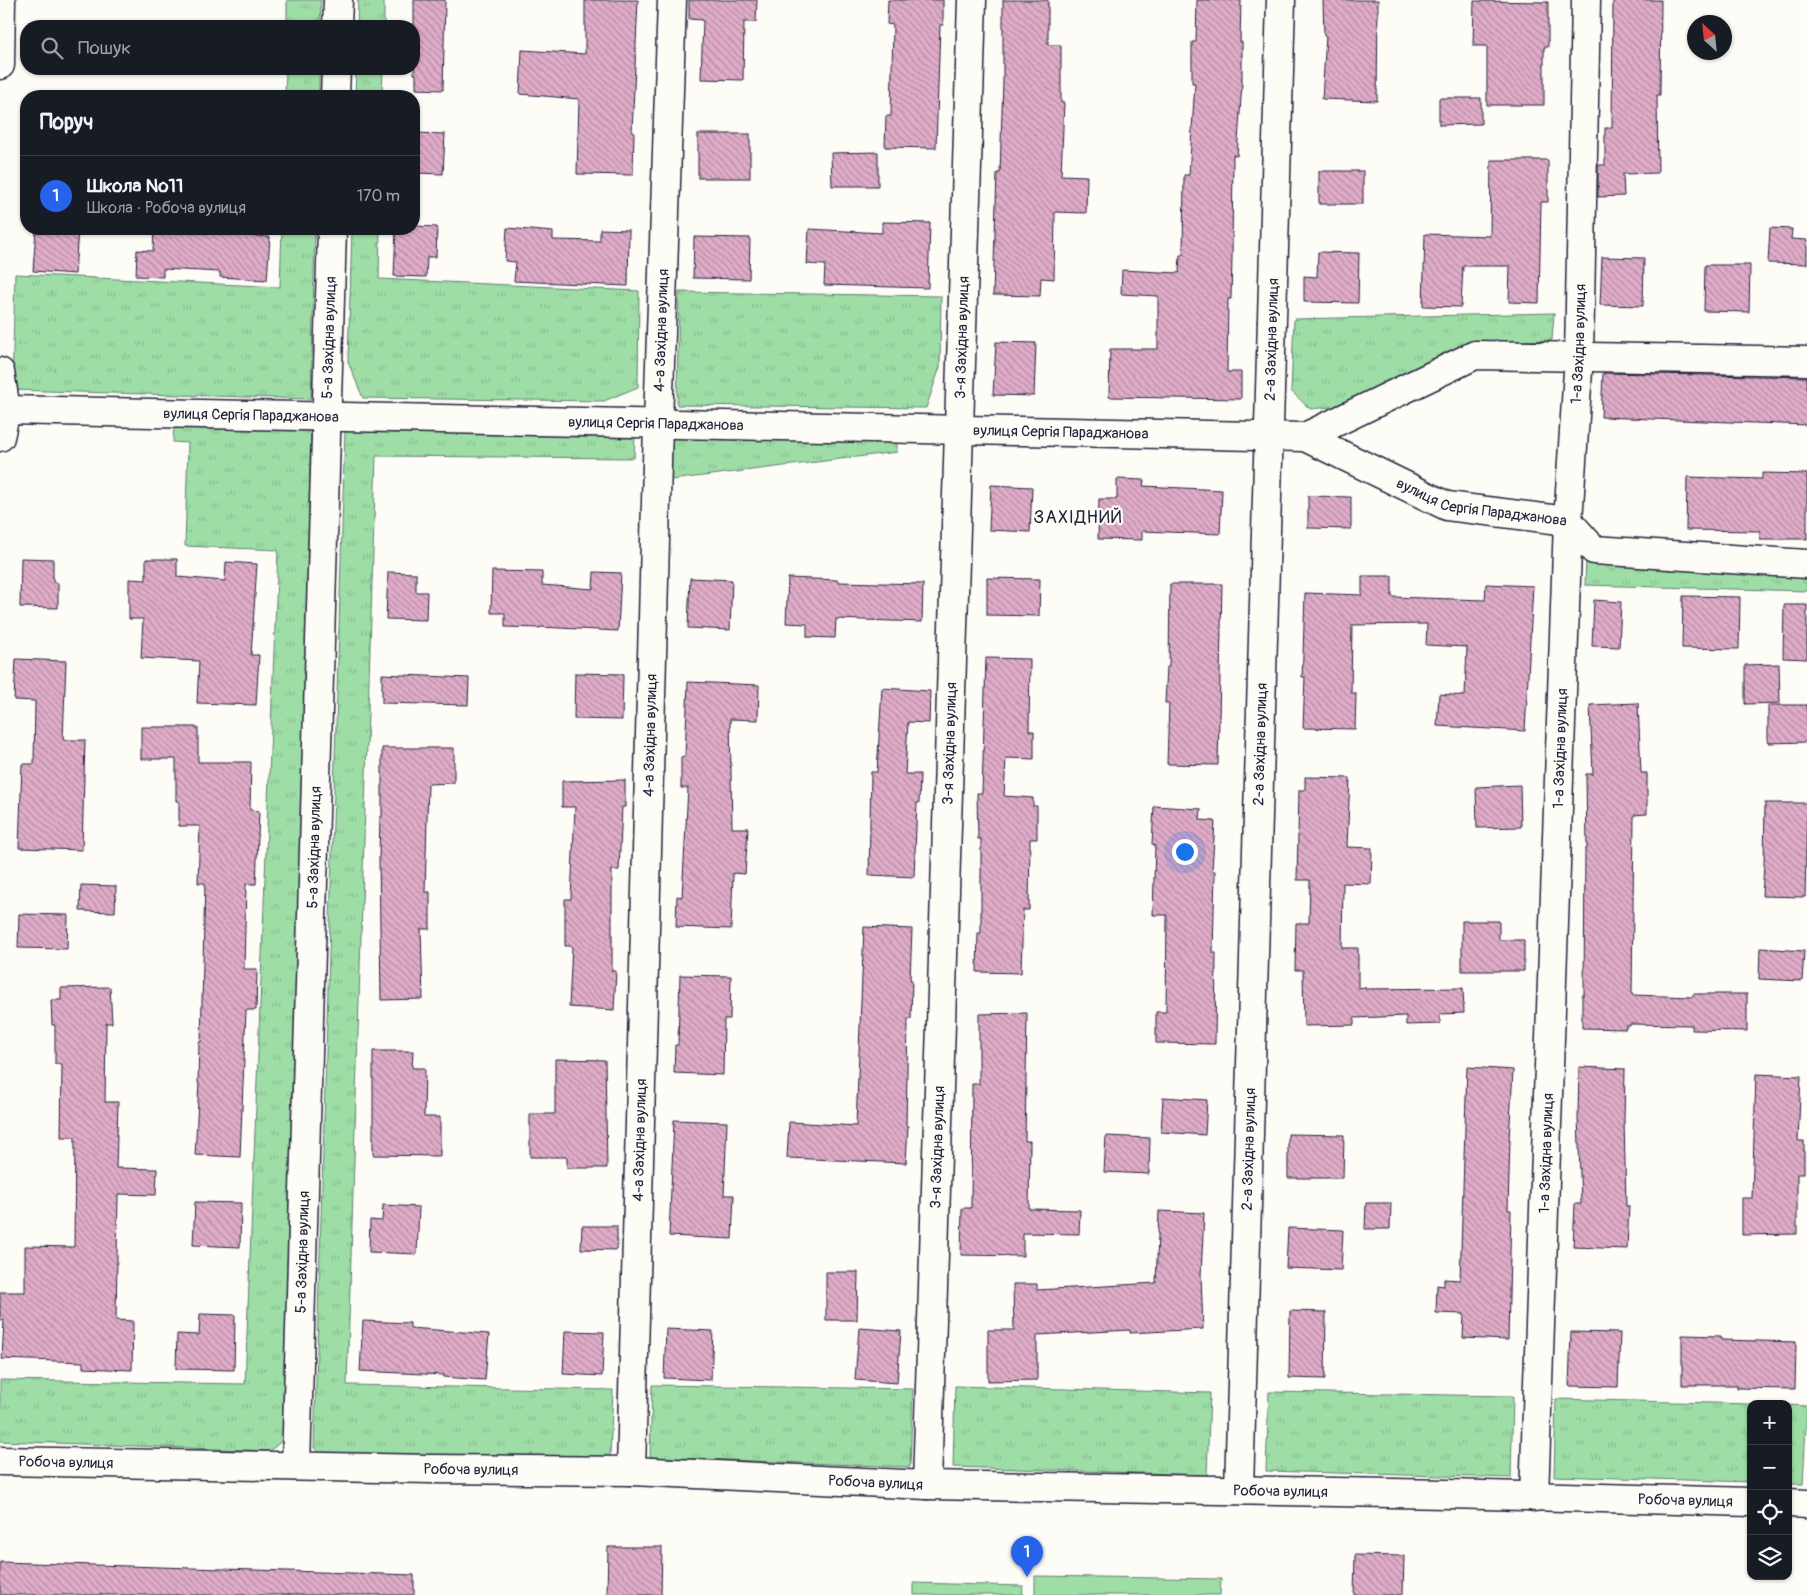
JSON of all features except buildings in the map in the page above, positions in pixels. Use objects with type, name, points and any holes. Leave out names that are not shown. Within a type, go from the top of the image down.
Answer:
[{"type":"street","points":[[0,65],[1,0]]},
{"type":"street","points":[[337,20],[338,0]]},
{"type":"street","name":"4-а Західна вулиця","points":[[631,1471],[658,424],[672,0]]},
{"type":"street","name":"3-я Західна вулиця","points":[[927,1484],[972,0]]},
{"type":"street","name":"2-а Західна вулиця","points":[[1239,1490],[1280,0]]},
{"type":"street","name":"1-а Західна вулиця","points":[[1534,1497],[1568,521],[1579,356],[1586,0]]},
{"type":"street","points":[[335,90],[336,75]]},
{"type":"street","name":"5-а Західна вулиця","points":[[296,1466],[332,235]]},
{"type":"street","name":"вулиця Сергія Параджанова","points":[[1304,437],[1476,355],[1807,361]]},
{"type":"street","points":[[0,372],[6,410],[0,437]]},
{"type":"street","name":"вулиця Сергія Параджанова","points":[[6,410],[1304,437],[1447,506],[1568,521],[1594,550],[1807,564]]},
{"type":"street","name":"Робоча вулиця","points":[[0,1461],[631,1471],[927,1484],[1747,1502]]},
{"type":"street","points":[[1792,1503],[1807,1504]]},
{"type":"green space","points":[[287,0],[321,0],[320,20],[287,20]]},
{"type":"green space","points":[[358,0],[384,0],[384,20],[357,20]]},
{"type":"green space","points":[[286,75],[319,75],[319,90],[285,90]]},
{"type":"green space","points":[[356,75],[383,75],[382,90],[355,90]]},
{"type":"green space","points":[[282,235],[315,235],[311,399],[12,390],[15,274],[280,287]]},
{"type":"green space","points":[[352,235],[380,235],[379,279],[639,291],[638,387],[604,401],[363,398],[348,362]]},
{"type":"green space","points":[[679,292],[941,296],[940,367],[926,408],[677,405]]},
{"type":"green space","points":[[1554,313],[1552,340],[1484,342],[1363,404],[1310,409],[1291,391],[1294,319]]},
{"type":"green space","points":[[174,425],[311,428],[285,1438],[270,1451],[0,1441],[0,1380],[245,1384],[278,550],[185,546],[188,443],[173,442]]},
{"type":"green space","points":[[345,430],[635,435],[634,458],[376,456],[347,1385],[613,1390],[610,1455],[600,1464],[326,1458],[314,1448]]},
{"type":"green space","points":[[670,437],[897,439],[897,452],[671,480]]},
{"type":"green space","points":[[1586,555],[1807,568],[1807,591],[1585,585]]},
{"type":"green space","points":[[652,1385],[913,1389],[910,1467],[650,1457]]},
{"type":"green space","points":[[955,1386],[1210,1393],[1207,1475],[953,1467]]},
{"type":"green space","points":[[1269,1392],[1513,1396],[1511,1478],[1266,1471]]},
{"type":"green space","points":[[1556,1399],[1747,1404],[1747,1482],[1554,1476]]},
{"type":"green space","points":[[1792,1405],[1807,1406],[1803,1484],[1792,1484]]},
{"type":"green space","points":[[1035,1576],[1221,1579],[1220,1595],[1035,1595]]},
{"type":"green space","points":[[914,1583],[1023,1586],[1022,1595],[914,1595]]},
{"type":"place","name":"Школа №11","points":[[1027,1577]]},
{"type":"district","name":"ЗАХІДНИЙ","points":[[1078,517]]}]
